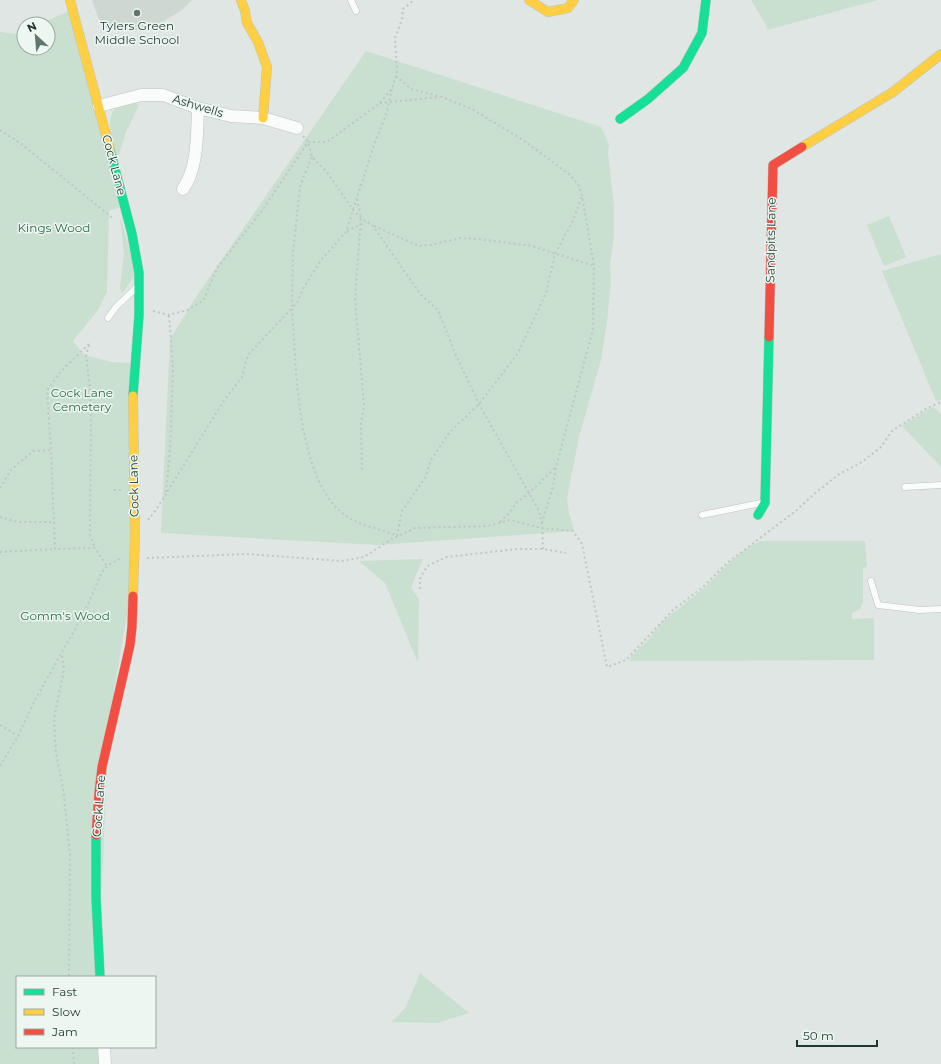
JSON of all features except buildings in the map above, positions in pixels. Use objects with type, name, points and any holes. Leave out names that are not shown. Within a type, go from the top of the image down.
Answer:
[{"type":"street","name":"Cock Lane","points":[[70,0],[132,234],[137,257],[140,284],[140,309],[134,362],[133,401],[136,532],[133,559],[132,627],[122,681],[102,765],[98,796],[96,877],[100,976]]},
{"type":"street","points":[[241,0],[246,11],[247,23],[258,42],[267,67],[263,118]]},
{"type":"street","points":[[529,0],[548,12],[568,8],[574,0]]},
{"type":"street","points":[[620,119],[648,99],[684,68],[702,33],[706,0]]},
{"type":"street","name":"Sandpits Lane","points":[[758,515],[765,503],[773,165],[893,92],[941,54]]},
{"type":"street","name":"Ashwells","points":[[99,106],[141,95],[163,95],[198,108],[231,116],[263,118],[297,128]]},
{"type":"street","points":[[183,189],[188,182],[196,150],[198,108]]},
{"type":"street","points":[[104,1048],[105,1064]]},
{"type":"lane","points":[[351,0],[356,11]]},
{"type":"lane","points":[[108,318],[116,307],[140,284]]},
{"type":"lane","points":[[905,487],[941,485]]},
{"type":"lane","points":[[702,515],[765,503]]},
{"type":"lane","points":[[871,581],[878,605],[920,610],[941,609]]},
{"type":"path","points":[[346,232],[390,102],[397,72],[395,38],[402,19],[403,9],[414,0]]},
{"type":"path","points":[[396,76],[411,89],[442,97],[472,109],[523,140],[570,175],[578,184],[582,195],[594,266],[593,329],[556,468],[553,487],[542,522],[543,549]]},
{"type":"path","points":[[308,142],[327,142],[380,103],[392,89]]},
{"type":"path","points":[[380,103],[442,97]]},
{"type":"path","points":[[0,130],[20,143],[115,220]]},
{"type":"path","points":[[308,142],[312,157],[327,172],[353,210],[361,218],[373,226],[419,246],[431,245],[460,238],[479,239],[532,246],[594,266]]},
{"type":"path","points":[[140,309],[144,308],[168,315],[187,310],[203,301],[217,268],[264,208],[308,142]]},
{"type":"path","points":[[312,157],[303,179],[299,196],[293,253],[292,308],[300,411],[309,454],[323,490],[342,512],[371,528],[397,536]]},
{"type":"path","points":[[397,536],[402,511],[425,478],[431,460],[449,433],[479,404],[518,353],[546,293],[555,254],[573,221],[582,195]]},
{"type":"path","points":[[357,198],[361,218],[355,298],[364,406],[361,424],[362,470]]},
{"type":"path","points":[[136,532],[156,510],[223,402],[242,376],[248,355],[297,302],[303,289],[321,260],[346,232],[366,222]]},
{"type":"path","points":[[373,226],[421,295],[438,310],[455,353],[479,404],[529,493],[542,522]]},
{"type":"path","points":[[166,494],[170,450],[173,368],[168,315]]},
{"type":"path","points":[[55,549],[52,450],[47,390],[62,370],[89,344],[86,355],[90,382],[91,407],[90,535],[95,548],[106,566]]},
{"type":"path","points":[[141,558],[247,554],[342,561],[364,557],[397,536],[415,528],[488,526],[510,520],[542,528],[573,531],[582,544],[607,667],[626,660],[672,611],[703,587],[727,563],[797,510],[838,475],[862,462],[881,446],[892,430],[927,408],[941,402]]},
{"type":"path","points":[[76,407],[91,407]]},
{"type":"path","points":[[0,488],[11,470],[33,450],[52,450]]},
{"type":"path","points":[[499,523],[517,502],[556,468]]},
{"type":"path","points":[[0,517],[18,522],[55,522]]},
{"type":"path","points":[[0,552],[95,548]]},
{"type":"path","points":[[420,589],[420,579],[424,571],[430,565],[447,557],[517,549],[543,549],[566,553]]},
{"type":"path","points":[[0,766],[18,736],[35,700],[62,655],[83,615],[102,572],[106,566],[123,557]]},
{"type":"path","points":[[62,655],[64,670],[54,718],[56,753],[63,788],[70,854],[69,976]]},
{"type":"path","points":[[0,725],[18,736]]},
{"type":"path","points":[[73,1048],[74,1064]]},
{"type":"shaded area","name":"Tylers Green Middle School","points":[[92,0],[192,0],[182,10],[164,21],[137,30],[123,31],[103,25],[98,17]]},
{"type":"green space","points":[[751,0],[878,0],[767,30],[767,27]]},
{"type":"green space","points":[[72,10],[121,207],[109,211],[107,292],[98,310],[73,341],[84,355],[111,362],[130,363],[131,591],[109,720],[98,976],[16,976],[16,1048],[101,1048],[101,1064],[0,1064],[0,32],[16,34],[16,56],[56,56],[56,17]]},
{"type":"green space","points":[[366,51],[601,127],[609,144],[608,152],[614,208],[614,235],[610,265],[611,279],[607,322],[601,360],[579,437],[567,498],[569,513],[574,529],[573,531],[378,545],[161,533],[170,339],[196,297]]},
{"type":"green space","points":[[131,102],[139,105],[126,132],[117,161],[110,131],[111,116],[114,110],[119,106]]},
{"type":"green space","points":[[120,216],[136,273],[122,294],[120,287],[124,255]]},
{"type":"green space","points":[[889,216],[906,257],[884,266],[867,225]]},
{"type":"green space","points":[[941,254],[941,400],[936,401],[882,271]]},
{"type":"green space","points":[[934,407],[941,414],[941,467],[902,426],[928,409]]},
{"type":"green space","points":[[760,541],[865,541],[867,567],[863,568],[863,602],[860,609],[852,613],[852,619],[874,618],[874,660],[630,661],[631,656],[648,640],[662,622],[704,588],[728,564],[746,549]]},
{"type":"green space","points":[[423,559],[411,587],[419,600],[418,663],[385,583],[359,561]]},
{"type":"green space","points":[[420,973],[469,1013],[437,1023],[392,1022],[406,1007]]},
{"type":"traffic: fast","points":[[620,119],[648,99],[683,68],[702,33],[706,0]]},
{"type":"traffic: fast","points":[[110,150],[132,234],[139,273],[139,315],[133,396]]},
{"type":"traffic: fast","points":[[758,515],[765,503],[769,337]]},
{"type":"traffic: fast","points":[[96,835],[96,898],[100,976]]},
{"type":"traffic: slow","points":[[70,0],[110,150]]},
{"type":"traffic: slow","points":[[241,0],[247,23],[258,42],[267,67],[263,118]]},
{"type":"traffic: slow","points":[[529,0],[548,12],[568,8],[574,0]]},
{"type":"traffic: slow","points":[[802,147],[893,92],[941,54]]},
{"type":"traffic: slow","points":[[133,396],[135,536],[133,596]]},
{"type":"traffic: jam","points":[[769,337],[773,165],[802,147]]},
{"type":"traffic: jam","points":[[96,835],[102,767],[130,645],[133,596]]},
{"type":"place","name":"Tylers Green Middle School","points":[[137,13]]},
{"type":"park label","name":"Kings Wood","points":[[54,228]]},
{"type":"park label","name":"Cock Lane Cemetery","points":[[82,400]]},
{"type":"park label","name":"Gomm's Wood","points":[[65,616]]}]
